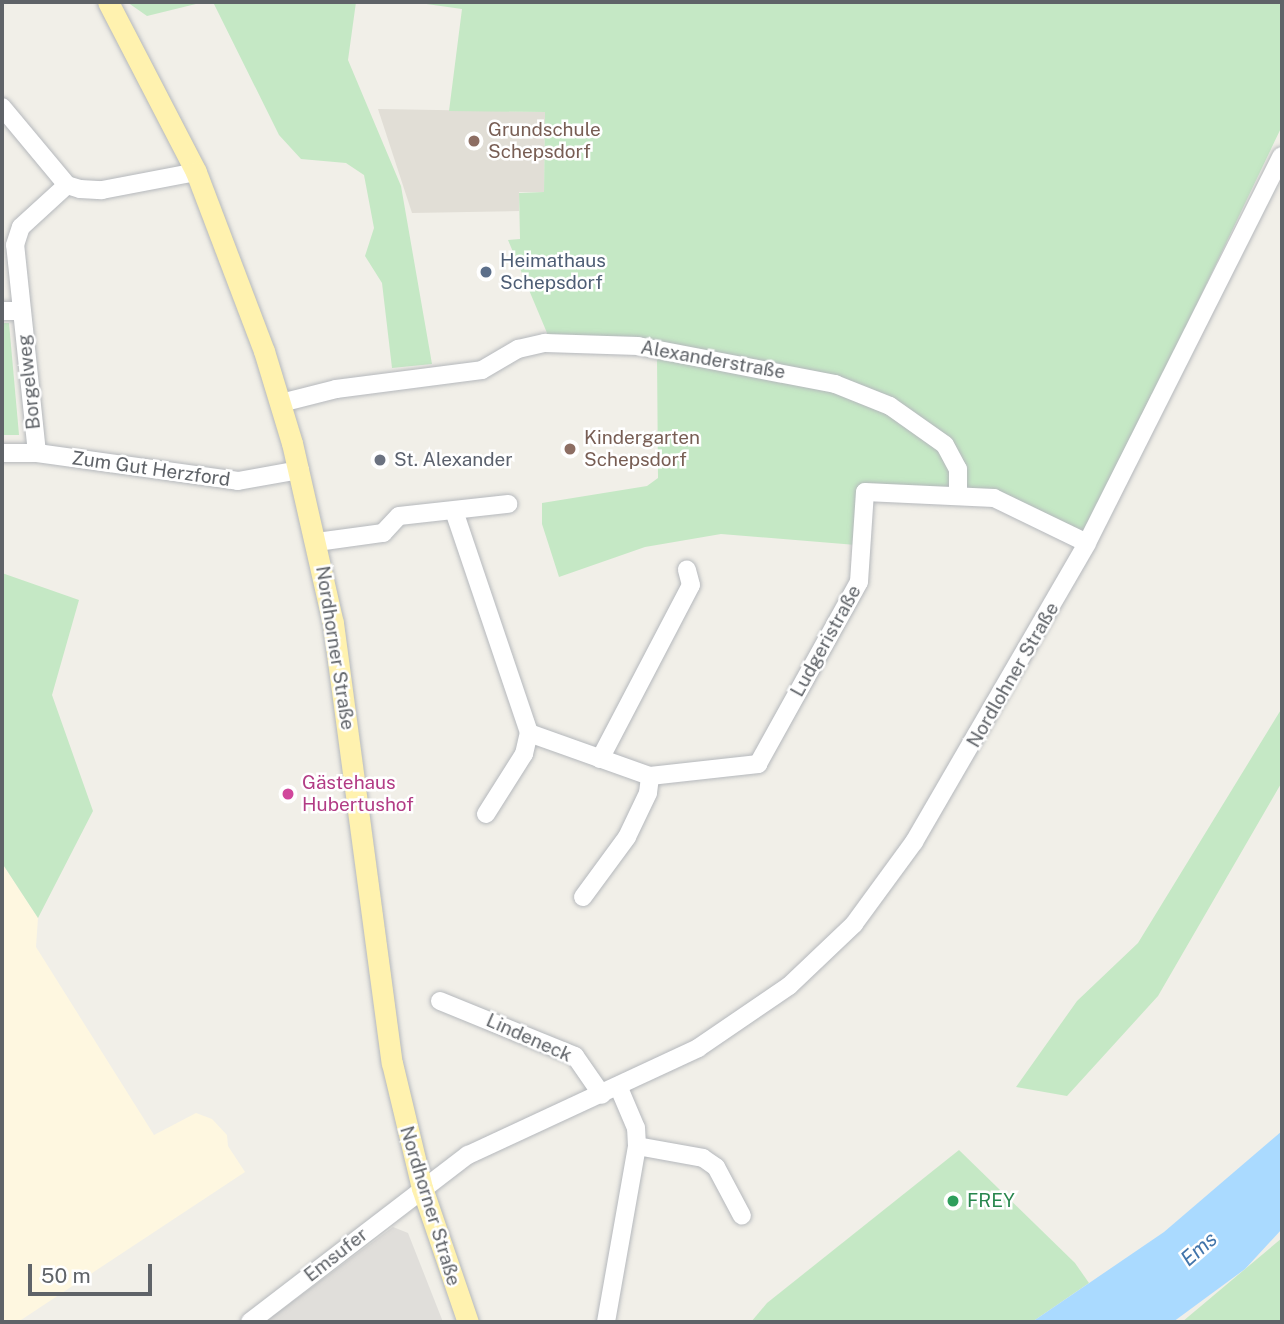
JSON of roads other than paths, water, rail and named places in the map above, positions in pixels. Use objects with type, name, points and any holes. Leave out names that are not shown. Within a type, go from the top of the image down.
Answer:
[{"type":"main road","name":"Nordhorner Straße","points":[[108,2],[196,172],[281,403],[300,470],[317,542],[346,710],[392,1063],[422,1188],[468,1322]]},
{"type":"street","points":[[2,107],[67,184],[102,190],[196,172]]},
{"type":"street","name":"Nordlohner Straße","points":[[422,1188],[468,1155],[620,1088],[752,1014],[789,986],[854,924],[914,842],[1087,543],[1282,156]]},
{"type":"street","name":"Borgelweg","points":[[37,453],[15,245],[21,227],[67,184]]},
{"type":"street","name":"Borgelweg","points":[[2,311],[21,311]]},
{"type":"street","name":"Alexanderstraße","points":[[281,403],[336,389],[482,370],[518,349],[545,343],[638,346],[835,384],[890,406],[945,445],[958,469],[958,494]]},
{"type":"street","name":"Zum Gut Herzford","points":[[2,453],[37,453],[238,481],[300,470]]},
{"type":"street","name":"Ludgeristraße","points":[[528,733],[650,776],[758,764],[859,582],[865,492],[958,494]]},
{"type":"street","points":[[958,494],[994,498],[1087,543]]},
{"type":"street","points":[[317,542],[383,533],[399,516],[508,504]]},
{"type":"street","points":[[454,511],[528,733],[524,754],[486,814]]},
{"type":"street","points":[[600,759],[691,585],[687,570]]},
{"type":"street","points":[[583,897],[627,837],[648,793],[650,776]]},
{"type":"street","name":"Lindeneck","points":[[440,1001],[575,1056],[602,1095]]},
{"type":"street","points":[[606,1322],[637,1146],[636,1128],[620,1088]]},
{"type":"street","points":[[637,1146],[703,1158],[716,1167],[742,1216]]},
{"type":"street","name":"Emsufer","points":[[250,1322],[422,1188]]},
{"type":"water","name":"Ems","points":[[1282,1131],[1282,1229],[1245,1269],[1173,1322],[1032,1322],[1164,1232]]},
{"type":"place","name":"Grundschule Schepsdorf","points":[[474,141]]},
{"type":"place","name":"Heimathaus Schepsdorf","points":[[486,272]]},
{"type":"place","name":"Kindergarten Schepsdorf","points":[[570,449]]},
{"type":"place","name":"St. Alexander","points":[[380,460]]},
{"type":"place","name":"Gästehaus Hubertushof","points":[[288,794]]},
{"type":"place","name":"FREY","points":[[953,1201]]}]
